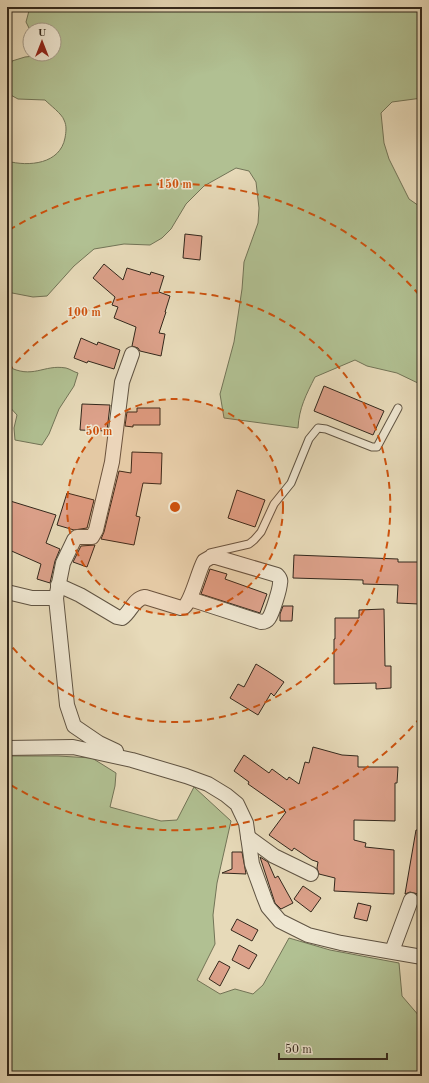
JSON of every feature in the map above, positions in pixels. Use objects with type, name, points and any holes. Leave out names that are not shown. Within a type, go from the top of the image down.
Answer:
[{"type":"street","points":[[132,354],[122,382],[112,462],[96,530],[92,537],[77,537],[74,540],[63,563],[57,592],[67,705],[74,726],[100,743],[132,760]]},
{"type":"street","points":[[7,592],[32,598],[57,592],[80,595],[117,617],[122,618],[126,615],[136,600],[140,598],[145,597],[155,599],[181,608],[187,605],[204,560],[211,557],[220,558],[277,575],[280,578],[280,585],[272,611],[266,621],[261,622],[190,599]]},
{"type":"street","points":[[7,748],[73,747],[132,760],[208,784],[237,804],[246,823],[252,864],[264,897],[268,907],[280,921],[308,935],[341,943],[422,956]]},
{"type":"street","points":[[248,837],[274,856],[311,874]]},
{"type":"street","points":[[392,951],[411,900]]},
{"type":"lane","points":[[204,560],[211,552],[249,544],[261,532],[274,504],[291,483],[309,439],[318,428],[326,429],[372,447],[377,447],[398,408]]},
{"type":"green space","points":[[30,7],[422,7],[422,98],[392,102],[381,113],[384,143],[389,159],[409,199],[422,208],[422,385],[397,373],[367,366],[355,360],[315,377],[301,408],[298,428],[224,418],[220,394],[234,342],[242,289],[244,262],[258,223],[259,208],[256,182],[249,171],[236,168],[204,186],[186,204],[171,229],[162,238],[150,245],[124,244],[94,249],[74,266],[47,296],[33,297],[7,292],[7,161],[25,164],[42,162],[50,158],[62,147],[66,131],[66,124],[63,118],[45,100],[18,99],[7,93],[7,84],[12,61],[22,58],[22,62],[62,62],[62,22],[26,22]]},
{"type":"green space","points":[[7,366],[24,372],[58,367],[66,368],[78,373],[74,386],[59,409],[49,434],[42,445],[15,440],[14,428],[17,415],[7,404]]},
{"type":"green space","points":[[7,756],[92,758],[116,773],[115,786],[110,807],[161,821],[177,820],[194,787],[231,821],[217,883],[213,915],[215,944],[197,980],[220,994],[235,989],[253,994],[263,985],[289,938],[330,950],[399,963],[402,996],[422,1021],[422,1076],[7,1076]]},
{"type":"building","points":[[185,234],[202,236],[200,260],[183,258]]},
{"type":"building","points":[[104,264],[123,280],[127,268],[150,275],[151,272],[164,276],[159,292],[170,296],[159,333],[165,334],[161,356],[140,351],[138,348],[132,346],[136,327],[114,318],[118,307],[112,305],[115,297],[93,278]]},
{"type":"building","points":[[81,338],[97,345],[98,342],[120,350],[114,369],[88,361],[87,363],[74,358]]},
{"type":"building","points":[[324,386],[384,411],[373,435],[314,411]]},
{"type":"building","points":[[82,404],[110,405],[107,431],[80,430]]},
{"type":"building","points":[[137,408],[160,408],[160,425],[133,425],[133,427],[125,426],[127,412],[137,412]]},
{"type":"building","points":[[132,452],[162,453],[161,484],[143,483],[136,516],[140,517],[134,545],[101,539],[119,471],[131,473]]},
{"type":"building","points":[[237,490],[265,500],[255,527],[228,518]]},
{"type":"building","points":[[67,493],[94,500],[87,528],[74,530],[57,525]]},
{"type":"building","points":[[7,500],[56,515],[46,543],[60,549],[55,561],[50,583],[37,579],[41,564],[7,549]]},
{"type":"building","points":[[95,545],[87,567],[73,562],[81,546]]},
{"type":"building","points":[[294,555],[398,559],[398,562],[422,562],[422,588],[419,588],[419,604],[397,603],[398,585],[363,584],[363,580],[293,578]]},
{"type":"building","points":[[210,569],[227,574],[225,579],[267,594],[260,613],[201,594]]},
{"type":"building","points":[[283,606],[293,606],[292,621],[280,621],[280,614]]},
{"type":"building","points":[[384,609],[385,666],[391,666],[391,688],[376,689],[376,683],[334,684],[335,618],[359,618],[359,610]]},
{"type":"building","points":[[256,664],[284,682],[274,696],[271,693],[258,715],[230,698],[238,684],[244,687]]},
{"type":"building","points":[[313,747],[342,755],[358,756],[358,767],[398,767],[397,783],[395,783],[395,821],[354,820],[354,840],[366,843],[365,847],[394,850],[394,894],[334,891],[335,878],[319,874],[317,868],[318,862],[312,860],[294,848],[292,851],[269,835],[286,812],[284,811],[285,810],[248,784],[249,782],[234,771],[244,755],[269,773],[272,769],[287,780],[289,777],[299,784],[305,762],[309,763]]},
{"type":"building","points":[[416,830],[422,830],[422,895],[410,892],[405,894]]},
{"type":"building","points":[[232,852],[242,852],[246,874],[222,873],[232,869]]},
{"type":"building","points":[[260,857],[268,862],[275,878],[278,876],[293,903],[281,909],[275,903]]},
{"type":"building","points":[[303,886],[321,898],[311,912],[294,899]]},
{"type":"building","points":[[358,903],[371,906],[367,921],[354,918]]},
{"type":"building","points":[[237,919],[258,930],[252,941],[231,930]]},
{"type":"building","points":[[239,945],[257,955],[249,969],[232,960]]},
{"type":"building","points":[[219,961],[230,967],[220,986],[209,979]]}]
